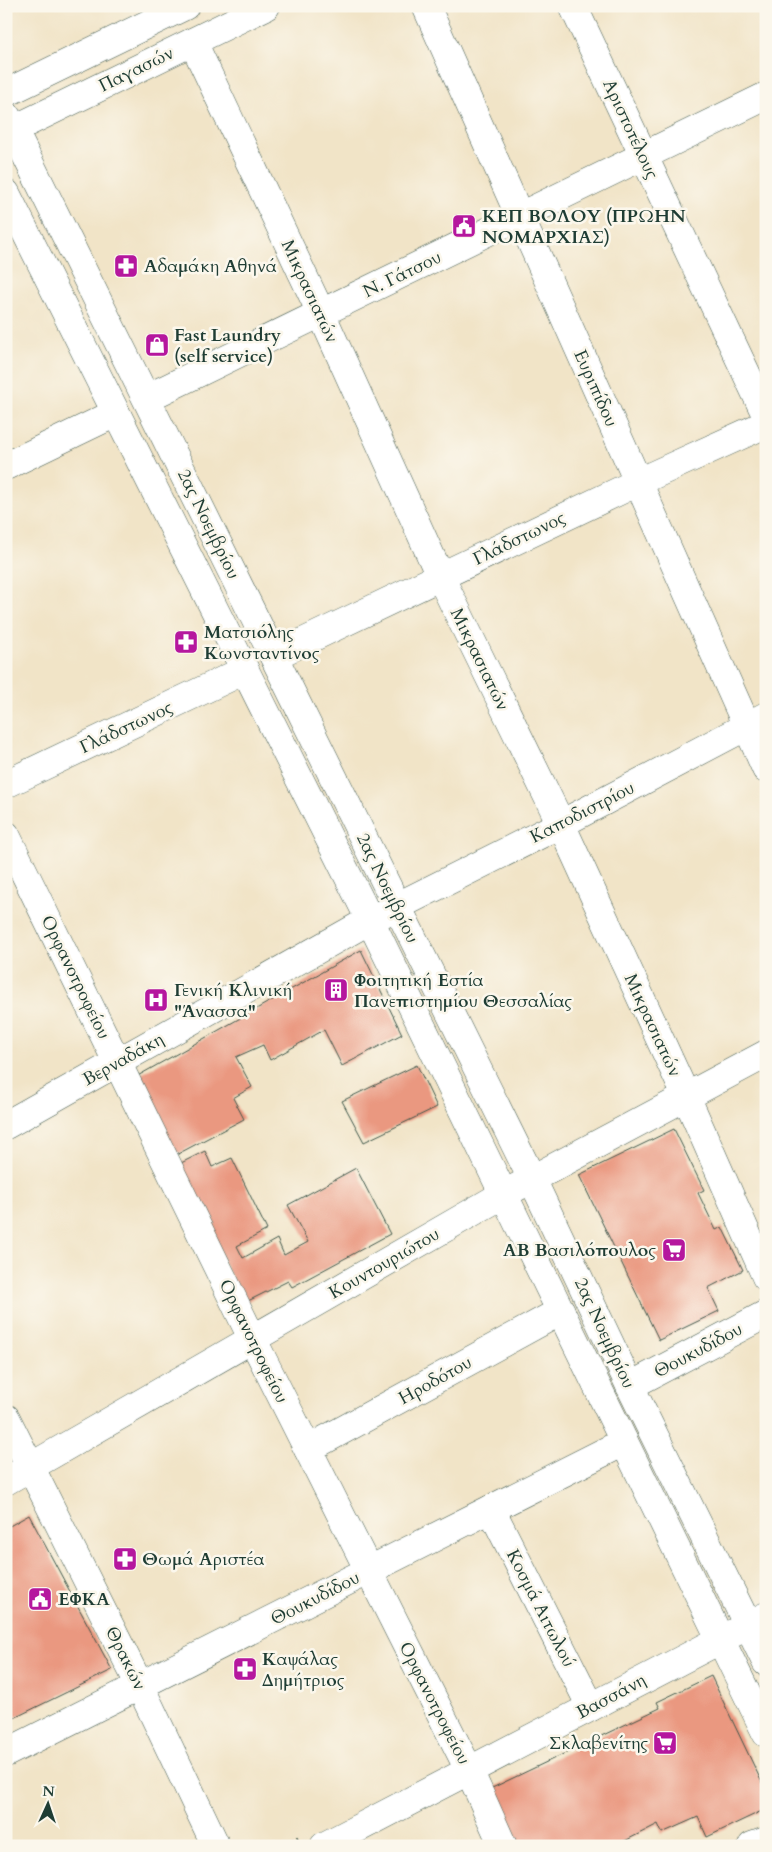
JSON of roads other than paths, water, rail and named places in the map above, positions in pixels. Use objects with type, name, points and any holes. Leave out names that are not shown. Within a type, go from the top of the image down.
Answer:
[{"type":"street","name":"Παγασών","points":[[9,126],[193,42],[266,6]]},
{"type":"street","name":"Ευριπίδου","points":[[426,6],[638,482],[756,721],[766,769]]},
{"type":"street","name":"Αριστοτέλους","points":[[573,6],[766,415]]},
{"type":"street","name":"Παγασών","points":[[6,94],[180,7]]},
{"type":"street","name":"Μικρασιατών","points":[[193,42],[321,313],[440,576],[561,824],[686,1096],[766,1277]]},
{"type":"street","name":"Ν. Γάτσου","points":[[147,398],[766,96]]},
{"type":"street","name":"2ας Νοεμβρίου","points":[[9,126],[147,398],[398,906],[532,1179],[630,1386],[757,1621],[766,1662]]},
{"type":"street","name":"2ας Νοεμβρίου","points":[[6,193],[370,920],[766,1733]]},
{"type":"street","points":[[6,466],[116,413]]},
{"type":"street","name":"Γλάδστωνος","points":[[274,656],[638,482],[766,424]]},
{"type":"street","name":"Γλάδστωνος","points":[[6,784],[245,670]]},
{"type":"street","name":"Καποδιστρίου","points":[[370,920],[561,824],[756,721]]},
{"type":"street","name":"Ορφανοτροφείου","points":[[6,835],[252,1338],[469,1770],[503,1846]]},
{"type":"street","name":"Βερναδάκη","points":[[6,1125],[370,920]]},
{"type":"street","name":"Κουντουριώτου","points":[[6,1481],[504,1194],[766,1054]]},
{"type":"street","name":"Ηροδότου","points":[[308,1449],[561,1311]]},
{"type":"street","name":"Θουκυδίδου","points":[[630,1386],[766,1314]]},
{"type":"street","name":"Θρακών","points":[[6,1418],[140,1686],[216,1846]]},
{"type":"street","name":"Θουκυδίδου","points":[[6,1753],[624,1442]]},
{"type":"street","name":"Κοσμά Αιτωλού","points":[[491,1509],[592,1707]]},
{"type":"street","name":"Βασσάνη","points":[[324,1846],[757,1621]]},
{"type":"street","points":[[752,1846],[766,1841]]},
{"type":"place","name":"ΚΕΠ ΒΟΛΟΥ (ΠΡΩΗΝ ΝΟΜΑΡΧΙΑΣ)","points":[[464,226]]},
{"type":"place","name":"Αδαμάκη Αθηνά","points":[[126,266]]},
{"type":"place","name":"Fast Laundry (self service)","points":[[157,345]]},
{"type":"place","name":"Ματσιόλης Κωνσταντίνος","points":[[186,642]]},
{"type":"place","name":"Φοιτητική Εστία Πανεπιστημίου Θεσσαλίας","points":[[336,990]]},
{"type":"place","name":"Γενική Κλινική \"Άνασσα\"","points":[[156,1000]]},
{"type":"place","name":"ΑΒ Βασιλόπουλος","points":[[674,1250]]},
{"type":"place","name":"Θωμά Αριστέα","points":[[125,1559]]},
{"type":"place","name":"ΕΦΚΑ","points":[[40,1599]]},
{"type":"place","name":"Καψάλας Δημήτριος","points":[[245,1669]]},
{"type":"place","name":"Σκλαβενίτης","points":[[665,1743]]}]
